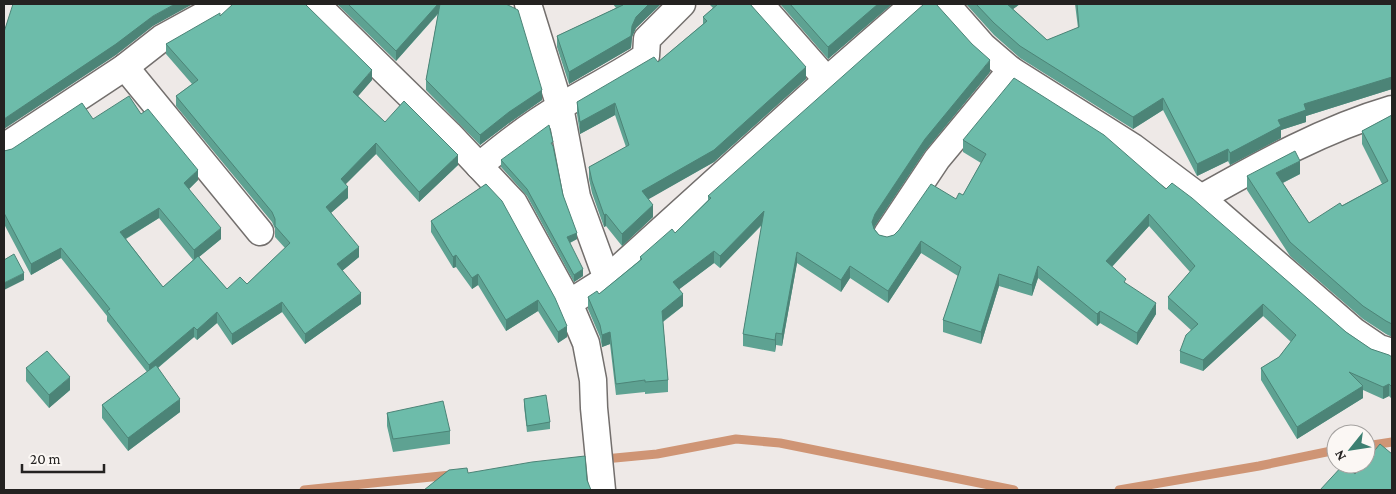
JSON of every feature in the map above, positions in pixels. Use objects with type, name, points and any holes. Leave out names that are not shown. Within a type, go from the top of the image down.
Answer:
[{"type":"street","points":[[4,147],[124,67],[162,38],[224,4]]},
{"type":"street","points":[[316,4],[514,203],[569,303],[586,343],[593,380],[600,470]]},
{"type":"street","points":[[528,4],[560,107],[577,197],[607,279]]},
{"type":"street","points":[[479,166],[512,139],[560,107],[630,68],[646,56],[647,39],[682,4]]},
{"type":"street","points":[[760,4],[827,80]]},
{"type":"street","points":[[569,303],[607,279],[914,4]]},
{"type":"street","points":[[957,7],[983,46],[1011,70],[1133,147],[1201,198],[1354,331],[1379,348],[1392,352]]},
{"type":"street","points":[[124,67],[260,232]]},
{"type":"street","points":[[887,234],[938,159],[1011,70]]},
{"type":"street","points":[[1201,198],[1278,155],[1321,134],[1363,117],[1392,109]]},
{"type":"building","points":[[13,4],[175,4],[153,16],[116,44],[4,119],[4,32]]},
{"type":"building","points":[[233,4],[305,4],[372,70],[353,92],[385,122],[404,101],[458,155],[419,192],[376,143],[341,179],[348,187],[326,207],[359,247],[337,264],[361,293],[305,334],[282,302],[232,334],[217,312],[197,330],[194,327],[149,365],[107,311],[110,309],[61,248],[31,264],[4,213],[4,151],[12,149],[82,103],[93,119],[129,96],[141,114],[148,109],[198,170],[184,183],[221,228],[194,250],[159,208],[120,232],[163,287],[198,256],[227,289],[240,277],[247,284],[290,243],[275,226],[272,212],[176,96],[198,80],[166,44],[220,13],[220,16]]},
{"type":"building","points":[[348,4],[438,4],[396,51]]},
{"type":"building","points":[[440,4],[506,4],[518,10],[542,90],[509,112],[480,135],[426,80]]},
{"type":"building","points":[[622,4],[649,4],[636,17],[632,26],[631,36],[569,72],[557,36]]},
{"type":"building","points":[[718,4],[750,4],[806,67],[714,150],[642,191],[653,205],[622,234],[606,214],[604,215],[589,167],[629,145],[615,103],[580,122],[577,102],[654,57],[658,62],[707,21],[703,17]]},
{"type":"building","points":[[790,4],[878,4],[828,47]]},
{"type":"building","points":[[924,4],[936,4],[972,44],[990,60],[925,139],[875,214],[872,222],[874,229],[879,235],[887,237],[894,235],[931,184],[956,199],[959,193],[963,195],[986,154],[963,140],[1014,78],[1104,135],[1166,189],[1172,183],[1192,198],[1346,332],[1371,349],[1392,357],[1392,387],[1389,384],[1383,387],[1349,372],[1363,386],[1297,427],[1261,368],[1279,357],[1296,335],[1263,304],[1203,360],[1180,351],[1186,335],[1198,324],[1168,297],[1195,266],[1149,214],[1106,261],[1126,279],[1124,282],[1156,303],[1137,333],[1100,311],[1097,314],[1038,266],[1032,285],[999,274],[981,332],[943,320],[961,267],[921,241],[888,291],[850,266],[841,280],[797,252],[782,334],[776,333],[775,340],[743,334],[764,211],[720,256],[714,251],[673,282],[683,294],[662,311],[668,380],[645,382],[645,380],[616,384],[610,332],[602,335],[600,325],[588,297],[597,291],[599,294],[642,259],[640,257],[672,229],[675,233],[711,198],[708,196]]},
{"type":"building","points":[[976,4],[1007,4],[1047,40],[1079,27],[1077,4],[1392,4],[1392,77],[1304,104],[1306,110],[1278,120],[1281,126],[1230,153],[1228,149],[1197,164],[1163,98],[1133,117],[1020,46]]},
{"type":"building","points":[[1392,115],[1392,324],[1363,306],[1290,242],[1247,176],[1295,151],[1300,161],[1276,173],[1309,223],[1340,203],[1342,206],[1388,181],[1362,131]]},
{"type":"building","points":[[549,125],[553,142],[551,143],[563,195],[577,233],[567,237],[583,269],[574,275],[527,189],[501,160]]},
{"type":"building","points":[[486,184],[502,201],[555,298],[567,326],[558,332],[538,300],[506,320],[478,274],[472,278],[456,255],[453,257],[431,221]]},
{"type":"building","points":[[14,254],[24,273],[4,283],[4,260]]},
{"type":"building","points":[[47,351],[70,377],[49,395],[26,368]]},
{"type":"building","points":[[156,365],[180,399],[128,438],[102,405]]},
{"type":"building","points":[[546,395],[550,422],[527,426],[524,399]]},
{"type":"building","points":[[443,401],[450,431],[393,439],[387,413]]},
{"type":"building","points":[[1380,444],[1392,454],[1392,490],[1320,490],[1335,474],[1376,474],[1376,449]]},
{"type":"building","points":[[585,456],[587,480],[591,490],[424,490],[449,470],[467,468],[468,473],[532,462]]},
{"type":"waterway","points":[[573,462],[657,454],[736,439],[780,443],[1014,490]]},
{"type":"waterway","points":[[1376,444],[1392,442]]},
{"type":"waterway","points":[[1119,490],[1259,466],[1326,452]]},
{"type":"waterway","points":[[304,490],[451,475]]}]
